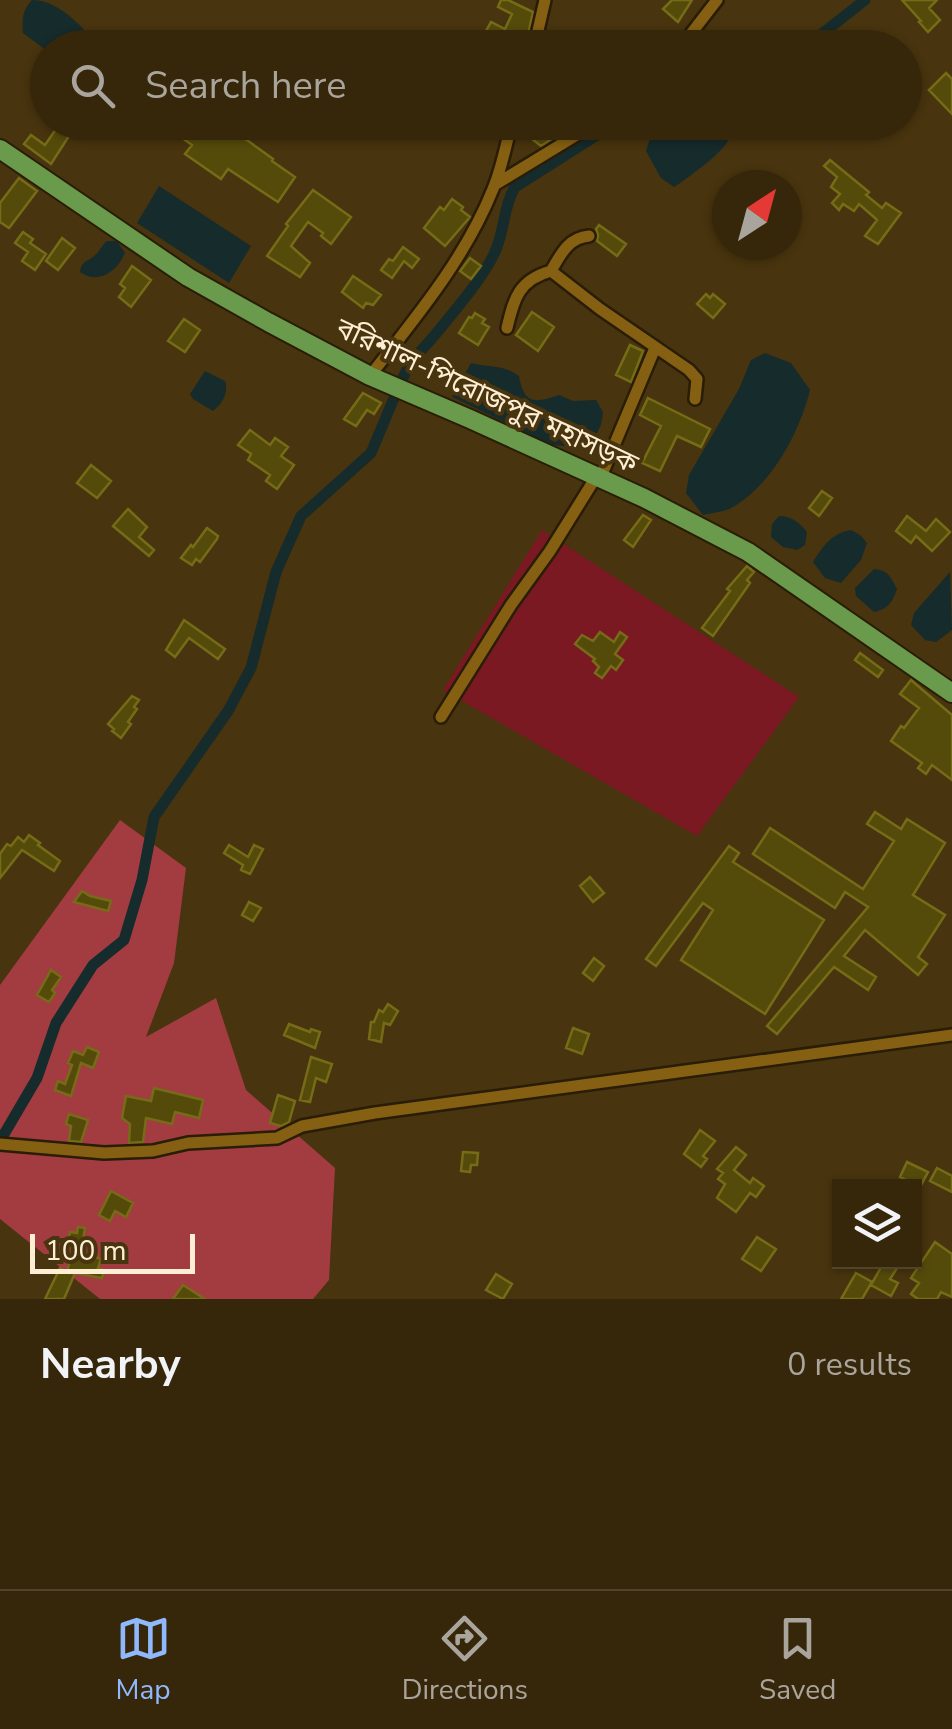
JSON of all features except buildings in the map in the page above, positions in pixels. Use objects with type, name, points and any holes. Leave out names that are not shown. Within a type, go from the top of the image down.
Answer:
[{"type":"highway","name":"বরিশাল-পিরোজপুর মহাসড়ক","points":[[0,149],[188,277],[370,376],[470,418],[748,552],[952,693]]},
{"type":"street","points":[[538,30],[546,0]]},
{"type":"street","points":[[694,30],[718,0]]},
{"type":"street","points":[[370,376],[470,240],[496,184],[507,140]]},
{"type":"street","points":[[496,184],[568,140]]},
{"type":"street","points":[[507,328],[520,289],[551,271],[564,249],[577,237],[588,236]]},
{"type":"street","points":[[551,271],[688,370],[697,379],[694,400]]},
{"type":"street","points":[[441,717],[598,478],[655,348]]},
{"type":"street","points":[[7,1145],[104,1153],[277,1138],[302,1126],[374,1113],[952,1035]]},
{"type":"shaded area","points":[[542,530],[799,697],[697,836],[443,690]]},
{"type":"shaded area","points":[[120,820],[186,868],[174,963],[146,1037],[216,998],[246,1090],[335,1168],[329,1280],[313,1299],[100,1299],[0,1219],[0,985]]},
{"type":"water","points":[[32,0],[49,4],[84,30],[30,30],[30,38],[23,33],[26,8]]},
{"type":"water","points":[[649,140],[728,140],[714,157],[674,187],[661,178],[646,151]]},
{"type":"water","points":[[159,186],[251,246],[229,283],[137,223]]},
{"type":"water","points":[[107,241],[117,241],[125,253],[117,266],[100,277],[80,272],[84,263]]},
{"type":"water","points":[[765,353],[791,363],[810,390],[799,423],[782,456],[760,485],[733,507],[703,515],[686,493],[689,475],[739,389],[751,360]]},
{"type":"water","points":[[471,363],[513,372],[532,399],[559,395],[573,401],[596,400],[603,412],[593,441],[575,447],[552,445],[452,397]]},
{"type":"water","points":[[205,371],[226,385],[224,398],[213,411],[190,394]]},
{"type":"water","points":[[779,516],[792,519],[807,532],[805,545],[797,550],[783,547],[771,537],[772,524]]},
{"type":"water","points":[[851,530],[867,543],[861,560],[841,583],[825,578],[813,562],[829,541]]},
{"type":"water","points":[[874,569],[888,575],[897,589],[889,605],[874,612],[856,596],[855,588]]},
{"type":"water","points":[[950,572],[952,630],[936,642],[925,640],[911,625],[914,613]]},
{"type":"waterway","points":[[827,30],[865,0]]},
{"type":"waterway","points":[[402,380],[489,264],[515,187],[589,140]]},
{"type":"waterway","points":[[0,1141],[37,1078],[56,1023],[93,965],[124,940],[142,880],[154,817],[228,711],[251,668],[276,572],[301,516],[371,453],[394,398]]}]
